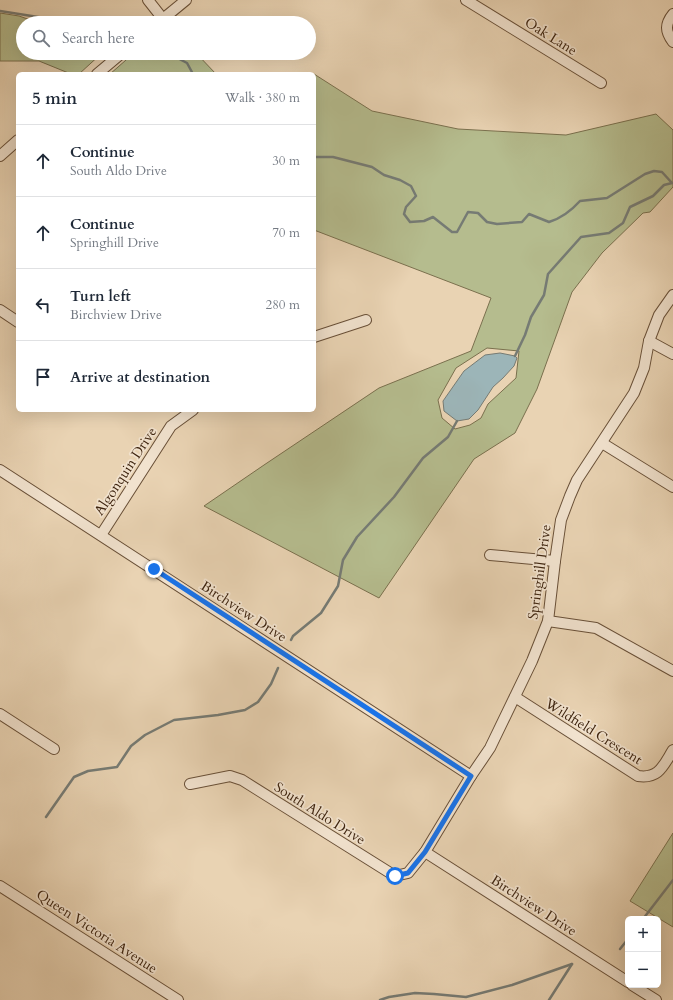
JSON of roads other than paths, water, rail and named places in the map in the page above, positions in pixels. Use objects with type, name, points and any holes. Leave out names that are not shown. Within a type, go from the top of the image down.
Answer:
[{"type":"street","points":[[148,0],[158,16]]},
{"type":"street","points":[[167,16],[186,0]]},
{"type":"street","name":"Oak Lane","points":[[466,0],[601,84]]},
{"type":"street","points":[[673,14],[667,23],[667,33],[673,42]]},
{"type":"street","points":[[99,72],[114,60]]},
{"type":"street","points":[[0,156],[16,142]]},
{"type":"street","name":"Springhill Drive","points":[[425,852],[471,776],[490,748],[532,661],[548,621],[561,520],[570,496],[577,480],[634,393],[644,368],[649,341],[659,315],[673,295]]},
{"type":"street","points":[[0,310],[16,321]]},
{"type":"street","points":[[316,336],[366,320]]},
{"type":"street","points":[[649,341],[673,354]]},
{"type":"street","name":"Algonquin Drive","points":[[101,534],[171,426],[190,412]]},
{"type":"street","points":[[602,443],[673,487]]},
{"type":"street","name":"Birchview Drive","points":[[0,470],[101,534],[471,776]]},
{"type":"street","points":[[490,555],[555,561]]},
{"type":"street","points":[[548,621],[596,628],[673,671]]},
{"type":"street","name":"Wildfield Crescent","points":[[515,698],[638,776],[646,777],[660,771],[673,750]]},
{"type":"street","points":[[0,714],[54,749]]},
{"type":"street","name":"South Aldo Drive","points":[[190,784],[230,776],[242,780],[395,876],[408,873],[425,852]]},
{"type":"street","name":"Birchview Drive","points":[[425,852],[625,980]]},
{"type":"street","name":"Queen Victoria Avenue","points":[[0,886],[178,1000]]},
{"type":"street","points":[[637,988],[656,1000]]},
{"type":"water","points":[[500,353],[515,356],[517,358],[514,366],[493,387],[478,410],[469,419],[457,421],[444,411],[443,401],[464,371],[485,355]]},
{"type":"waterway","points":[[0,11],[32,16]]},
{"type":"waterway","points":[[181,60],[187,63],[192,72]]},
{"type":"waterway","points":[[316,157],[333,157],[372,167],[384,175],[400,180],[411,186],[416,196],[406,207],[404,214],[410,222],[424,221],[433,217],[452,232],[457,232],[468,212],[478,213],[487,222],[497,224],[522,222],[529,214],[549,222],[566,214],[580,201],[607,198],[645,174],[654,171],[662,172],[672,183]]},
{"type":"waterway","points":[[515,356],[525,335],[531,317],[544,295],[548,274],[581,237],[609,233],[623,223],[630,207],[653,196],[664,185],[672,183]]},
{"type":"waterway","points":[[291,640],[293,636],[321,613],[338,586],[343,560],[357,537],[394,497],[423,458],[448,437],[457,421]]},
{"type":"waterway","points":[[46,817],[74,777],[88,771],[117,767],[131,746],[145,735],[174,720],[245,710],[258,702],[271,684],[278,668]]},
{"type":"waterway","points":[[645,916],[673,880]]},
{"type":"waterway","points":[[620,949],[625,943]]},
{"type":"waterway","points":[[380,1000],[415,993],[466,997],[512,985],[572,964]]},
{"type":"waterway","points":[[549,1000],[572,964]]}]
